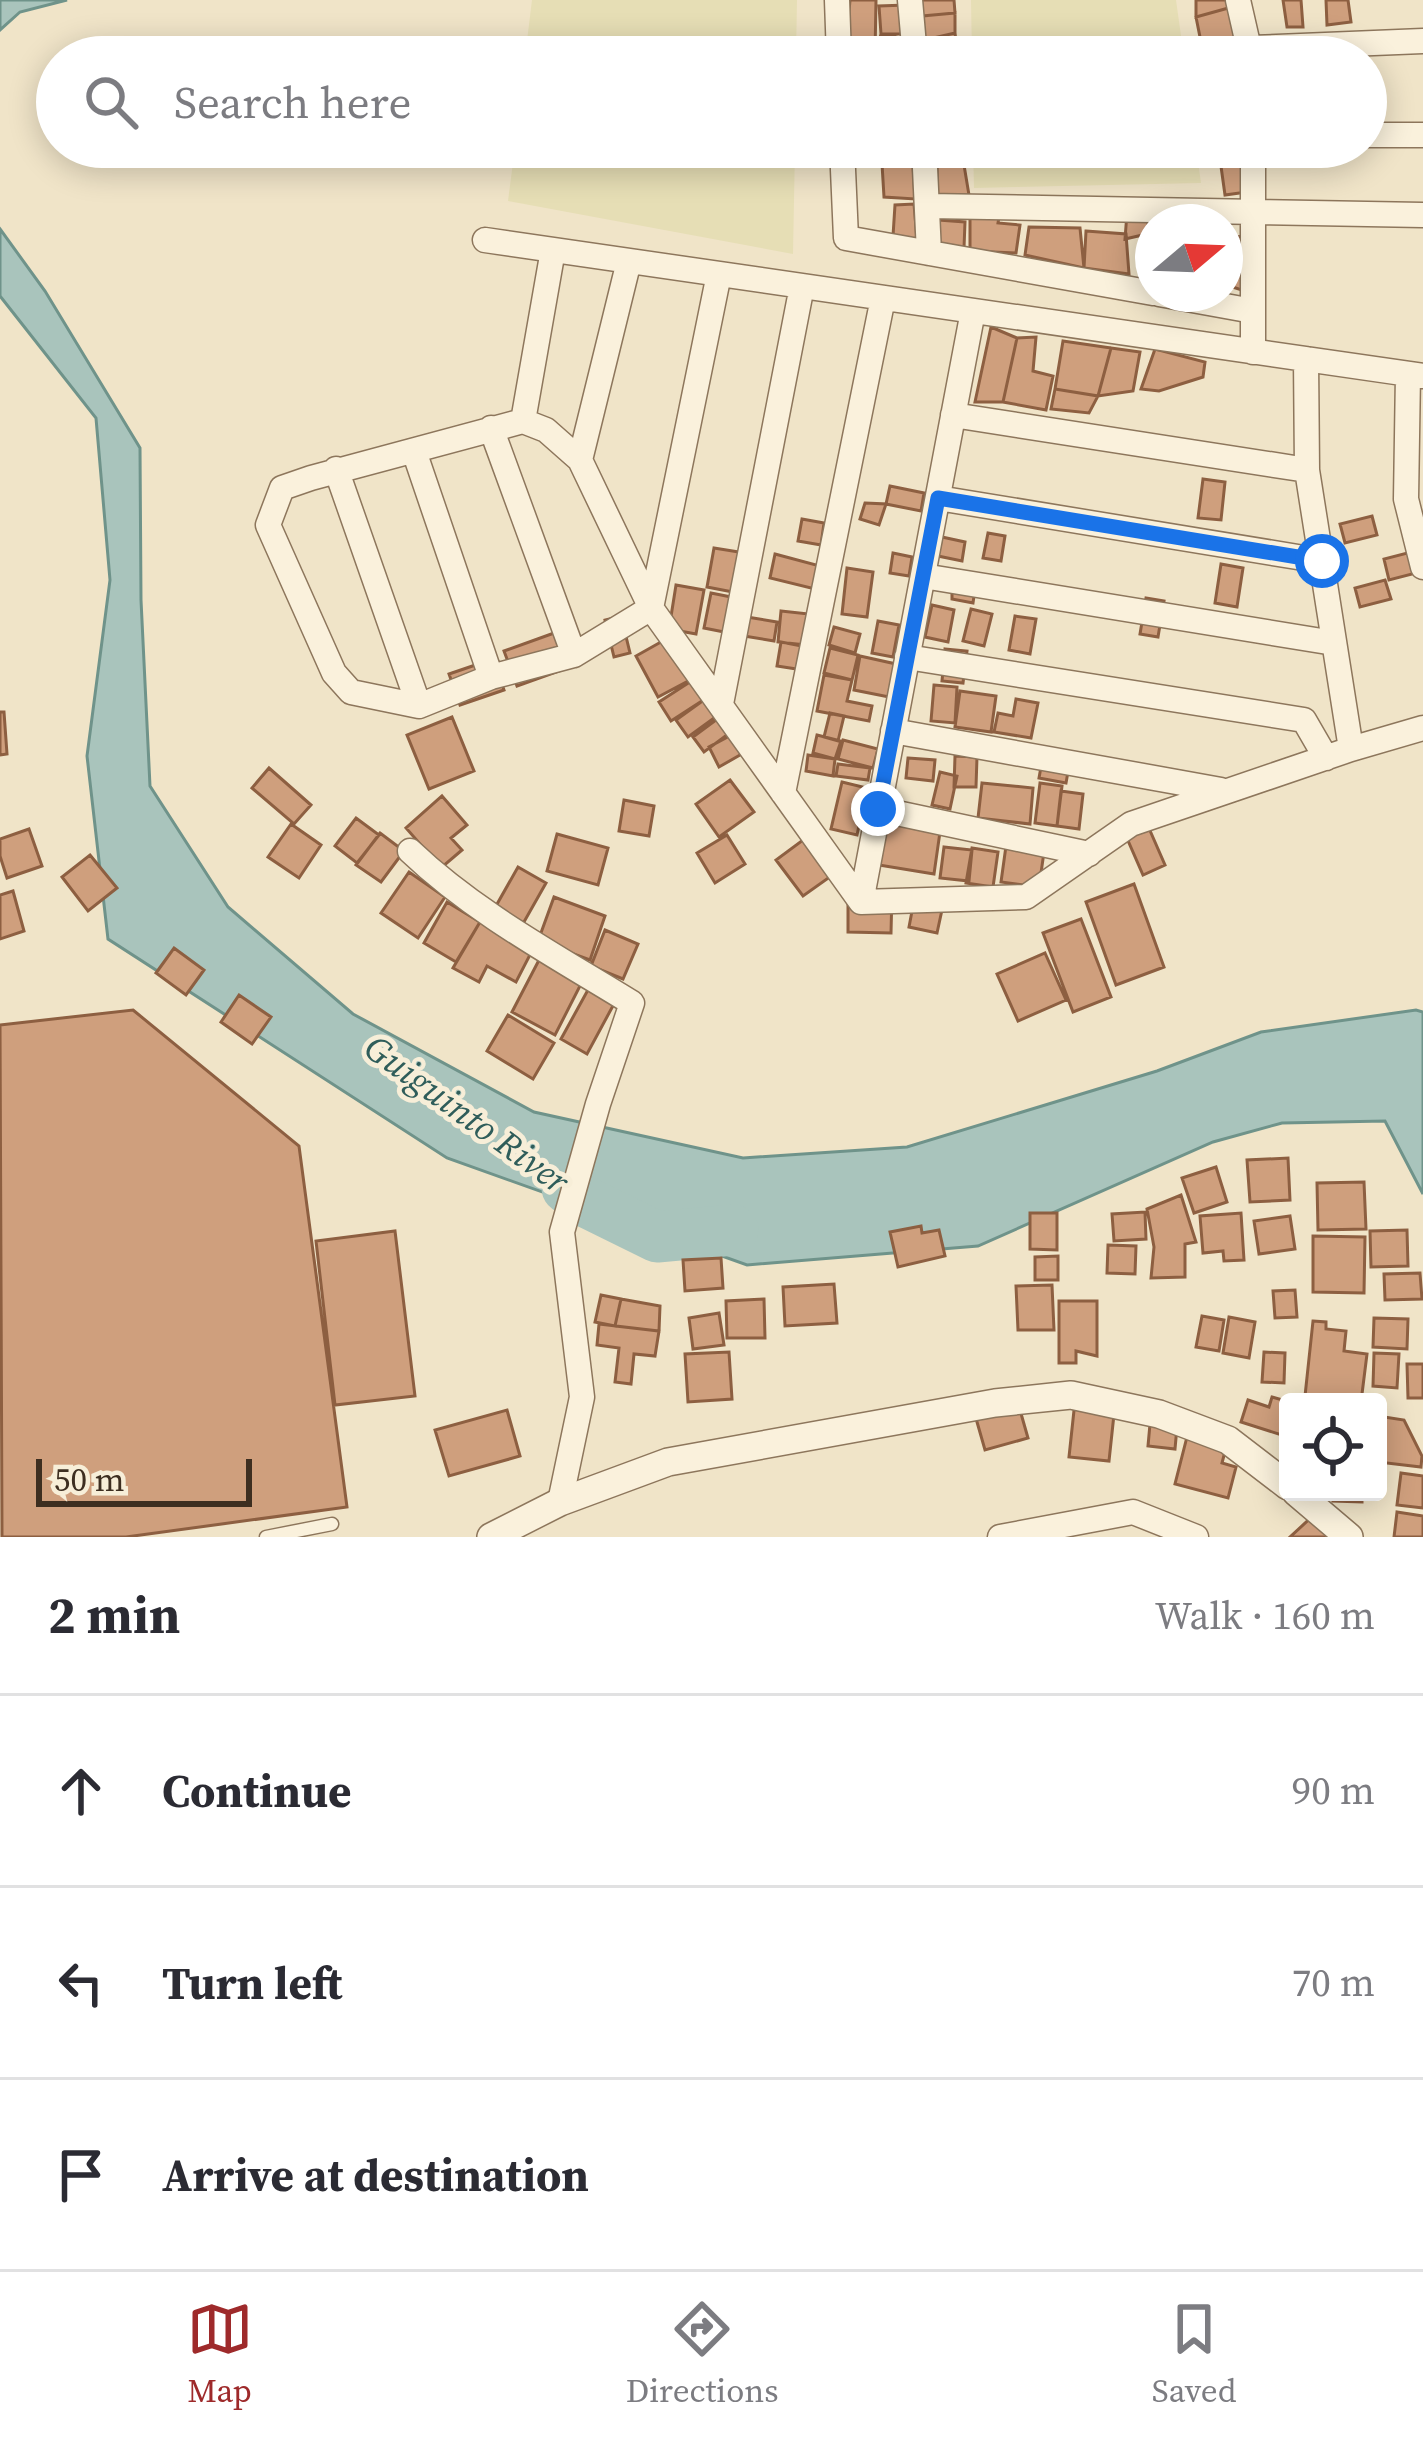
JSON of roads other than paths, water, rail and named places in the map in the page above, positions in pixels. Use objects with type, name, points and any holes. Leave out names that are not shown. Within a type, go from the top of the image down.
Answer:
[{"type":"street","points":[[837,0],[838,36]]},
{"type":"street","points":[[910,0],[913,36]]},
{"type":"street","points":[[1238,0],[1247,36]]},
{"type":"street","points":[[1387,43],[1423,41]]},
{"type":"street","points":[[1387,135],[1423,135]]},
{"type":"street","points":[[843,168],[846,238],[1135,289]]},
{"type":"street","points":[[925,168],[928,253]]},
{"type":"street","points":[[1253,168],[1253,352]]},
{"type":"street","points":[[929,206],[1423,215]]},
{"type":"street","points":[[485,240],[1416,375],[1406,499],[1423,567]]},
{"type":"street","points":[[523,421],[553,250]]},
{"type":"street","points":[[580,460],[629,261]]},
{"type":"street","points":[[719,274],[651,608],[574,655],[491,677],[419,706],[351,692],[334,673],[268,525],[282,488],[491,428],[523,421],[546,430],[580,460],[651,608],[861,902]]},
{"type":"street","points":[[721,704],[802,286]]},
{"type":"street","points":[[784,794],[883,298]]},
{"type":"street","points":[[1243,309],[1253,311]]},
{"type":"street","points":[[861,902],[973,311]]},
{"type":"street","points":[[1306,359],[1307,470],[1351,749]]},
{"type":"street","points":[[953,415],[1307,470]]},
{"type":"street","points":[[491,428],[574,655]]},
{"type":"street","points":[[414,451],[491,677]]},
{"type":"street","points":[[336,470],[419,706]]},
{"type":"street","points":[[938,498],[1322,561]]},
{"type":"street","points":[[922,576],[1334,644]]},
{"type":"street","points":[[907,657],[1304,720],[1325,758]]},
{"type":"street","points":[[861,902],[1026,897],[1132,824],[1423,728]]},
{"type":"street","points":[[893,730],[1227,791]]},
{"type":"street","points":[[878,809],[1089,854]]},
{"type":"street","points":[[410,851],[441,880],[493,916],[632,1003],[562,1232],[581,1397],[560,1502]]},
{"type":"street","points":[[490,1537],[560,1502],[668,1462],[995,1403],[1071,1395],[1160,1414],[1228,1439],[1279,1479]]},
{"type":"street","points":[[1307,1501],[1349,1537]]},
{"type":"street","points":[[1000,1537],[1133,1512],[1196,1537]]},
{"type":"lane","points":[[266,1537],[332,1524]]},
{"type":"water","points":[[0,0],[67,0],[20,12],[0,30]]},
{"type":"water","points":[[0,229],[45,291],[140,448],[150,786],[228,907],[353,1014],[534,1112],[743,1158],[907,1147],[1157,1071],[1261,1032],[1416,1010],[1423,1012],[1423,1194],[1385,1121],[1282,1123],[1213,1142],[978,1246],[747,1265],[447,1158],[108,939],[87,756],[110,580],[96,418],[0,296]]},
{"type":"waterway","name":"Guiguinto River","points":[[567,1188],[657,1237],[733,1230]]}]
